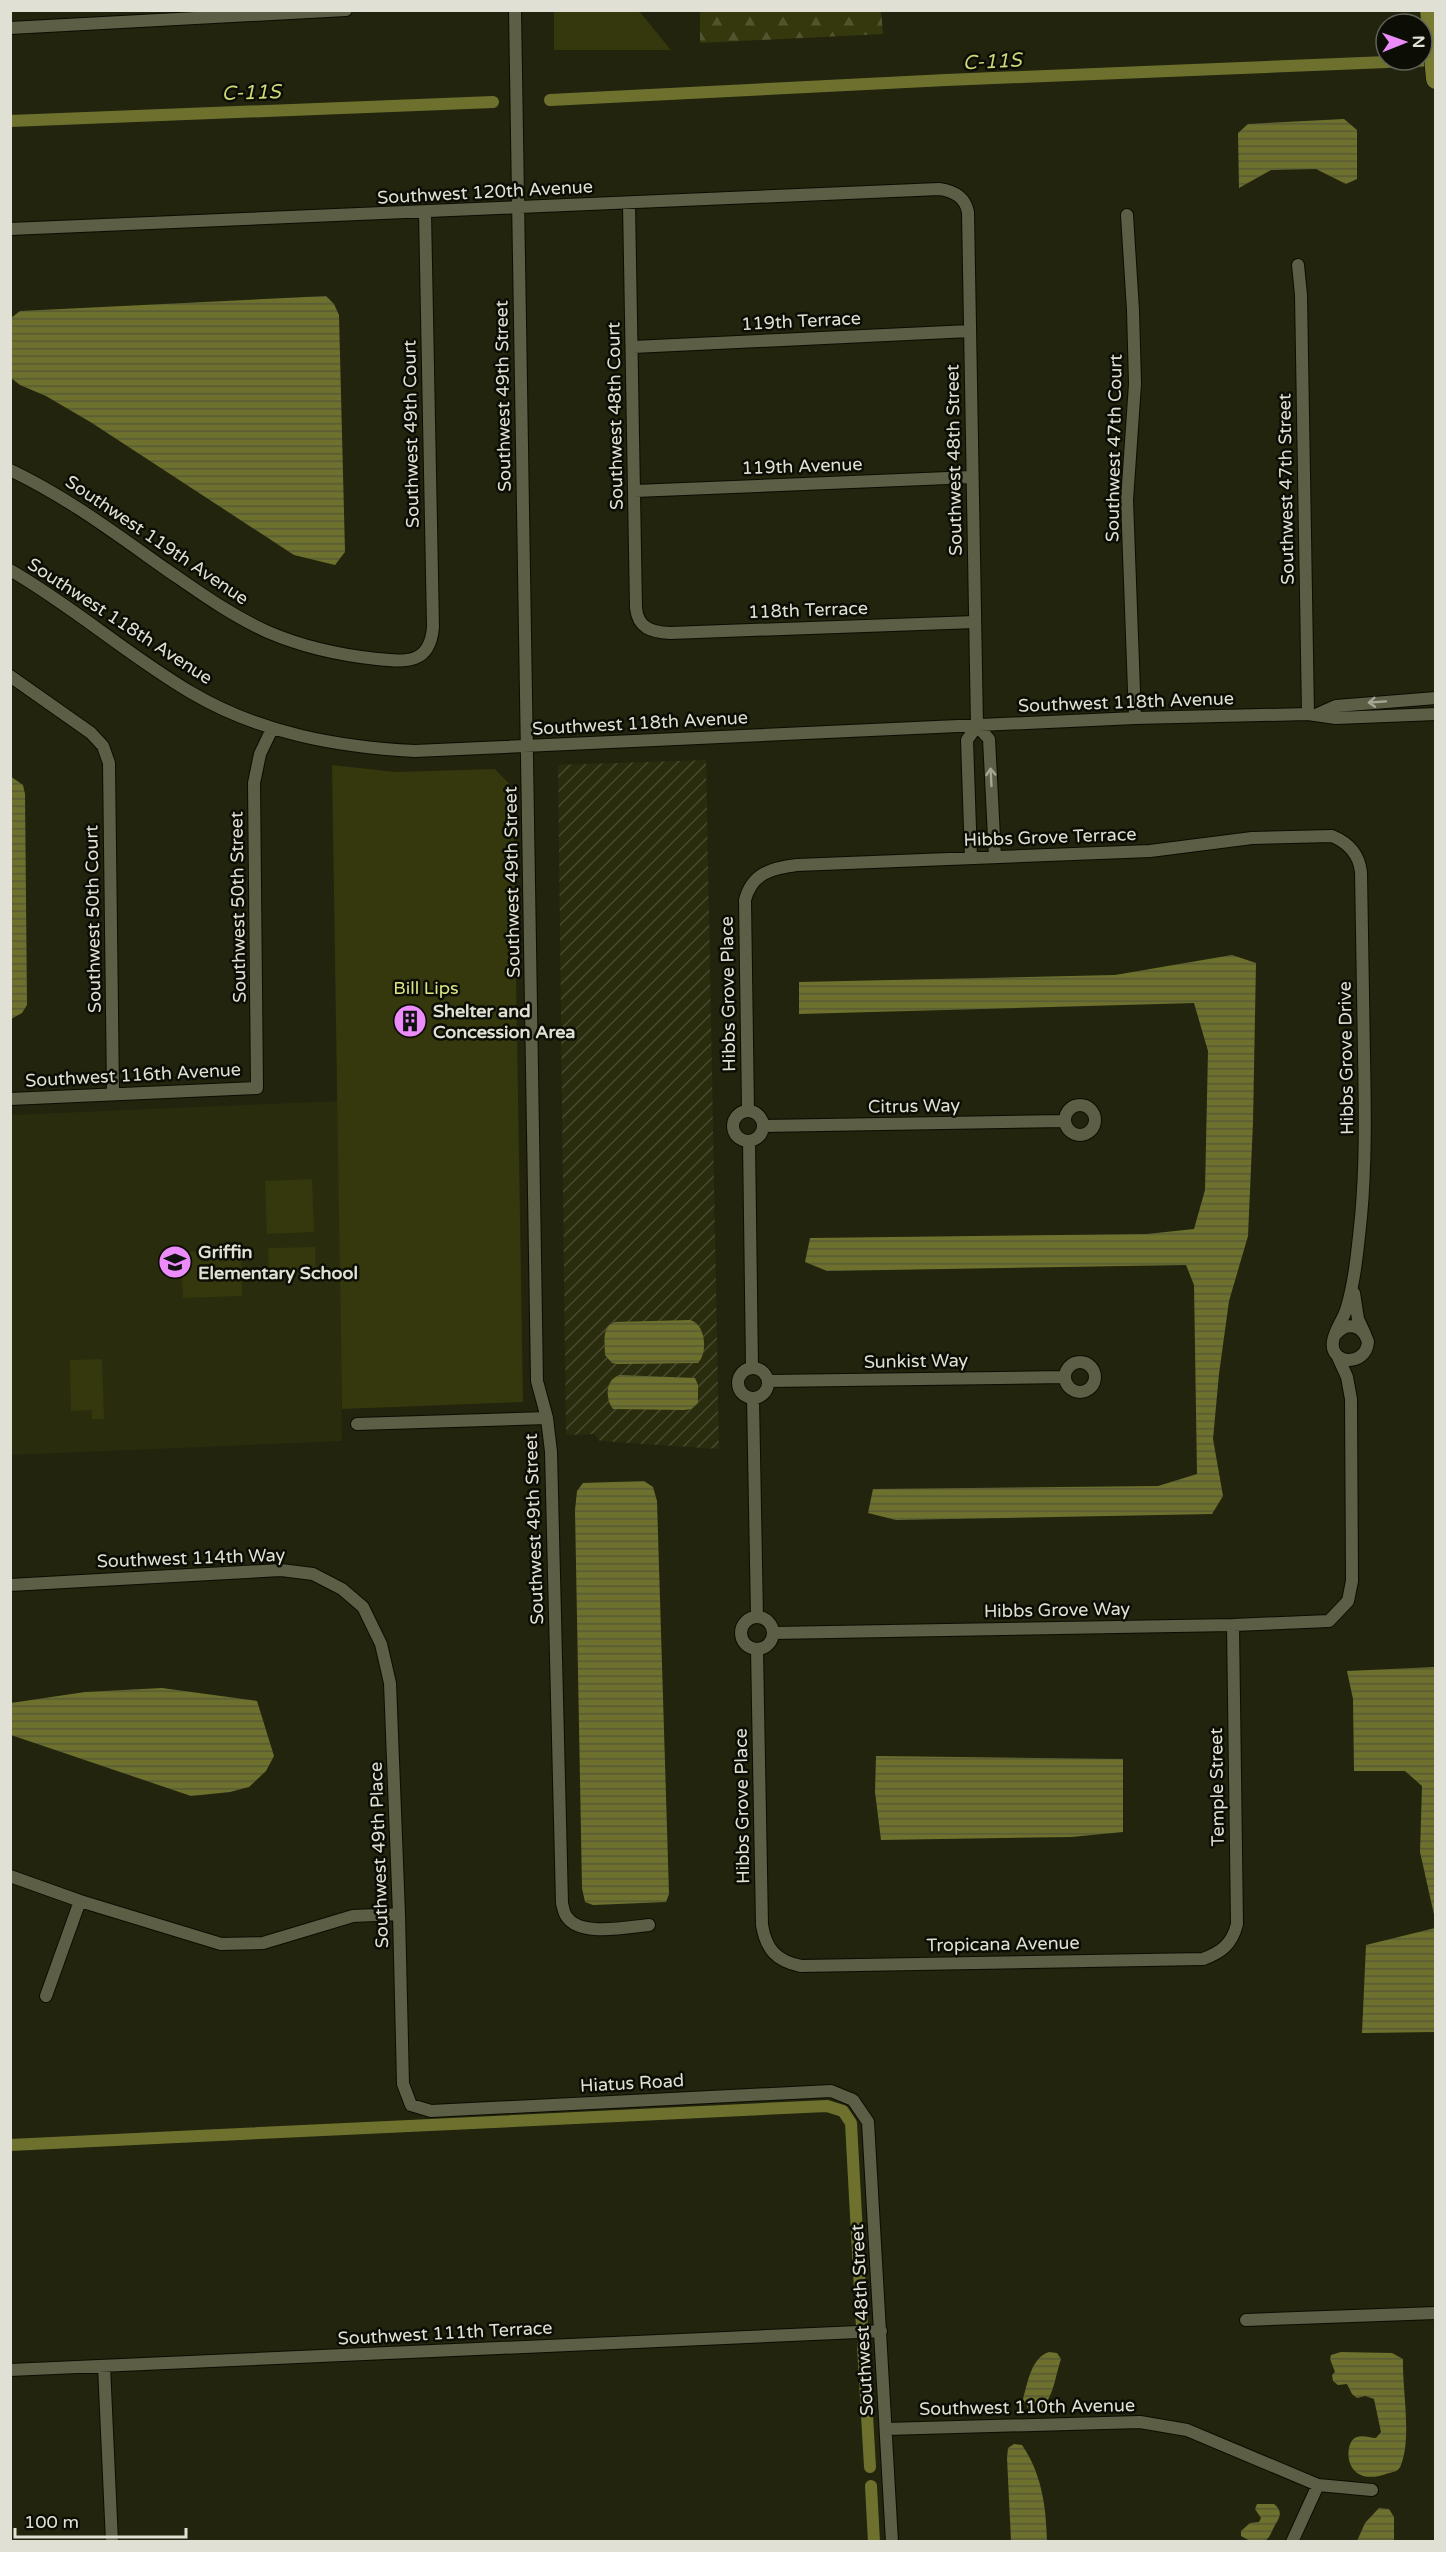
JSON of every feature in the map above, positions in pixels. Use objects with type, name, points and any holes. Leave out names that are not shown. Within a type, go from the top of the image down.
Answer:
[{"type":"main road","points":[[1434,55],[1436,79]]},
{"type":"street","points":[[88,10],[90,25]]},
{"type":"street","points":[[10,28],[90,25],[188,15],[268,16],[289,12],[346,10]]},
{"type":"street","name":"Southwest 49th Street","points":[[515,10],[537,1381],[547,1418],[551,1452],[562,1903],[566,1917],[575,1925],[591,1929],[649,1925]]},
{"type":"street","name":"Southwest 120th Avenue","points":[[10,229],[939,189],[959,196]]},
{"type":"street","name":"Southwest 48th Street","points":[[959,196],[967,205],[968,212],[976,726],[967,740],[971,858]]},
{"type":"street","name":"Southwest 48th Court","points":[[629,203],[636,608],[638,618],[644,627]]},
{"type":"street","name":"Southwest 49th Court","points":[[423,653],[431,640],[433,627],[425,212]]},
{"type":"street","name":"Southwest 47th Court","points":[[1127,215],[1135,384],[1127,500],[1136,718]]},
{"type":"street","name":"Southwest 47th Street","points":[[1298,265],[1301,295],[1313,714]]},
{"type":"street","name":"119th Terrace","points":[[633,347],[970,331]]},
{"type":"street","name":"Southwest 119th Avenue","points":[[10,470],[49,489],[81,509],[203,595],[266,631],[322,650],[353,657],[407,661],[423,653]]},
{"type":"street","name":"119th Avenue","points":[[634,491],[972,477]]},
{"type":"street","name":"Southwest 118th Avenue","points":[[10,570],[194,694],[272,729],[311,739],[389,750],[415,751],[1136,718],[1313,714],[1336,718],[1436,714]]},
{"type":"street","name":"118th Terrace","points":[[644,627],[658,633],[670,633],[975,621]]},
{"type":"street","name":"Southwest 50th Court","points":[[10,676],[91,733],[103,746],[109,763],[112,1093]]},
{"type":"street","name":"Southwest 118th Avenue","points":[[1313,714],[1336,706],[1436,698]]},
{"type":"street","name":"Southwest 48th Street","points":[[976,726],[989,739],[994,857]]},
{"type":"street","name":"Southwest 50th Street","points":[[257,1088],[254,783],[260,754],[272,729]]},
{"type":"street","name":"Hibbs Grove Terrace","points":[[754,880],[766,870],[782,867],[1166,850],[1241,839],[1332,836],[1348,845]]},
{"type":"street","name":"Hibbs Grove Drive","points":[[1336,1334],[1347,1308],[1353,1274],[1366,1146],[1361,872],[1357,856],[1348,845]]},
{"type":"street","name":"Hibbs Grove Place","points":[[748,1110],[746,900],[754,880]]},
{"type":"street","name":"Southwest 116th Avenue","points":[[10,1099],[257,1088]]},
{"type":"street","points":[[748,1110],[757,1113],[763,1126],[760,1135],[749,1141],[738,1136],[733,1128],[735,1118],[748,1110]]},
{"type":"street","name":"Citrus Way","points":[[763,1126],[1065,1121]]},
{"type":"street","points":[[749,1141],[753,1367]]},
{"type":"street","name":"Hibbs Grove Drive","points":[[1353,1274],[1356,1312],[1365,1334]]},
{"type":"street","points":[[1350,1326],[1359,1328],[1365,1334],[1368,1342],[1356,1374],[1351,1399],[1347,1377],[1333,1342],[1336,1334],[1342,1328],[1350,1326]]},
{"type":"street","points":[[1337,1354],[1348,1361],[1364,1354]]},
{"type":"street","points":[[753,1367],[765,1373],[768,1381],[766,1391],[753,1398],[744,1395],[737,1383],[743,1370],[753,1367]]},
{"type":"street","name":"Sunkist Way","points":[[768,1381],[1065,1377]]},
{"type":"street","points":[[753,1398],[757,1617]]},
{"type":"street","name":"Hibbs Grove Way","points":[[773,1633],[1233,1625],[1329,1621],[1348,1601],[1352,1581],[1351,1399]]},
{"type":"street","points":[[357,1424],[547,1418]]},
{"type":"street","name":"Southwest 114th Way","points":[[10,1585],[281,1570],[313,1574],[342,1589],[363,1607]]},
{"type":"street","name":"Southwest 49th Place","points":[[363,1607],[381,1644],[390,1683],[403,2084],[411,2105]]},
{"type":"street","points":[[757,1617],[768,1622],[773,1633],[767,1646],[757,1650],[746,1646],[741,1630],[746,1621],[757,1617]]},
{"type":"street","name":"Temple Street","points":[[1227,1946],[1237,1924],[1233,1625]]},
{"type":"street","name":"Hibbs Grove Place","points":[[757,1650],[762,1925],[765,1941],[777,1958]]},
{"type":"street","points":[[10,1876],[80,1901],[221,1944],[263,1943],[353,1916],[399,1914]]},
{"type":"street","points":[[46,1996],[80,1901]]},
{"type":"street","name":"Tropicana Avenue","points":[[777,1958],[788,1964],[801,1966],[1203,1959],[1217,1954],[1227,1946]]},
{"type":"street","name":"Hiatus Road","points":[[411,2105],[431,2111],[831,2091],[853,2100]]},
{"type":"street","name":"Southwest 48th Street","points":[[853,2100],[868,2122],[892,2541]]},
{"type":"street","points":[[1246,2320],[1436,2313]]},
{"type":"street","name":"Southwest 111th Terrace","points":[[10,2370],[881,2331]]},
{"type":"street","points":[[104,2366],[112,2541]]},
{"type":"street","name":"Southwest 110th Avenue","points":[[886,2429],[1140,2422],[1187,2430],[1318,2485],[1372,2490]]},
{"type":"street","points":[[1292,2541],[1318,2485]]},
{"type":"shaded area","points":[[1344,119],[1357,130],[1357,179],[1346,184],[1316,169],[1271,170],[1239,188],[1238,133],[1248,124]]},
{"type":"shaded area","points":[[326,296],[334,304],[339,315],[345,552],[335,565],[294,555],[92,423],[11,378],[11,318],[20,311]]},
{"type":"shaded area","points":[[706,760],[719,1449],[600,1441],[594,1434],[566,1435],[558,765]]},
{"type":"shaded area","points":[[10,776],[23,785],[25,794],[27,1005],[22,1013],[11,1019]]},
{"type":"shaded area","points":[[1232,955],[1256,963],[1253,1122],[1248,1236],[1229,1301],[1213,1439],[1223,1496],[1212,1514],[896,1520],[868,1513],[873,1489],[1158,1486],[1197,1474],[1194,1285],[1186,1265],[827,1271],[805,1262],[810,1238],[1147,1234],[1194,1229],[1205,1190],[1208,1051],[1194,1003],[799,1014],[799,982],[1115,975]]},
{"type":"shaded area","name":"Griffin Elementary School","points":[[338,1101],[342,1441],[11,1455],[10,1115]]},
{"type":"shaded area","points":[[690,1320],[699,1327],[704,1339],[703,1353],[698,1363],[617,1364],[612,1363],[605,1355],[606,1331],[615,1322]]},
{"type":"shaded area","points":[[620,1375],[695,1378],[698,1385],[698,1403],[691,1409],[684,1410],[613,1409],[608,1395],[609,1385],[615,1377]]},
{"type":"shaded area","points":[[644,1481],[653,1487],[657,1501],[669,1894],[666,1902],[593,1905],[585,1902],[582,1888],[575,1510],[577,1491],[583,1483]]},
{"type":"shaded area","points":[[1436,1667],[1435,1919],[1420,1852],[1422,1786],[1405,1771],[1354,1771],[1353,1699],[1347,1671]]},
{"type":"shaded area","points":[[162,1688],[257,1701],[274,1756],[266,1771],[249,1787],[230,1792],[191,1796],[11,1735],[11,1703],[85,1692]]},
{"type":"shaded area","points":[[876,1756],[1123,1759],[1123,1832],[1071,1837],[881,1840],[875,1792]]},
{"type":"shaded area","points":[[1435,1928],[1435,2032],[1362,2033],[1366,1945]]},
{"type":"shaded area","points":[[1049,2352],[1057,2353],[1061,2359],[1053,2389],[1042,2408],[1036,2413],[1030,2412],[1023,2399],[1029,2378],[1038,2359]]},
{"type":"shaded area","points":[[1341,2352],[1392,2353],[1403,2359],[1406,2441],[1401,2465],[1395,2471],[1372,2477],[1361,2475],[1354,2470],[1350,2462],[1348,2454],[1352,2440],[1359,2436],[1376,2438],[1381,2432],[1374,2399],[1365,2396],[1357,2398],[1347,2384],[1338,2385],[1333,2381],[1332,2375],[1335,2372],[1330,2359],[1331,2355]]},
{"type":"shaded area","points":[[1014,2444],[1022,2445],[1034,2467],[1042,2491],[1047,2541],[1011,2541],[1007,2458],[1008,2448]]},
{"type":"shaded area","points":[[1257,2504],[1274,2504],[1280,2513],[1270,2536],[1265,2541],[1250,2541],[1241,2536],[1241,2531],[1250,2523],[1259,2522],[1261,2518],[1255,2509]]},
{"type":"shaded area","points":[[1379,2508],[1389,2509],[1394,2517],[1394,2541],[1357,2541],[1365,2523]]},
{"type":"green space","points":[[554,11],[639,11],[671,50],[554,50]]},
{"type":"green space","points":[[700,11],[881,11],[883,34],[700,43]]},
{"type":"green space","name":"Bill Lips","points":[[332,765],[396,772],[495,769],[513,788],[523,1402],[342,1409]]},
{"type":"green space","points":[[312,1179],[314,1232],[267,1234],[265,1181]]},
{"type":"green space","points":[[315,1247],[316,1274],[269,1275],[268,1248]]},
{"type":"green space","points":[[241,1250],[242,1296],[183,1298],[181,1252]]},
{"type":"green space","points":[[102,1359],[104,1419],[92,1419],[92,1410],[71,1411],[70,1360]]},
{"type":"waterway","name":"C-11S","points":[[550,100],[946,80],[1436,60]]},
{"type":"waterway","name":"C-11S","points":[[10,121],[493,102]]},
{"type":"waterway","points":[[10,2145],[827,2106],[843,2111],[851,2123],[862,2327]]},
{"type":"waterway","points":[[863,2346],[870,2467]]},
{"type":"waterway","points":[[871,2486],[874,2542]]},
{"type":"place","name":"Shelter and Concession Area","points":[[410,1021]]},
{"type":"place","name":"Griffin Elementary School","points":[[175,1262]]}]
